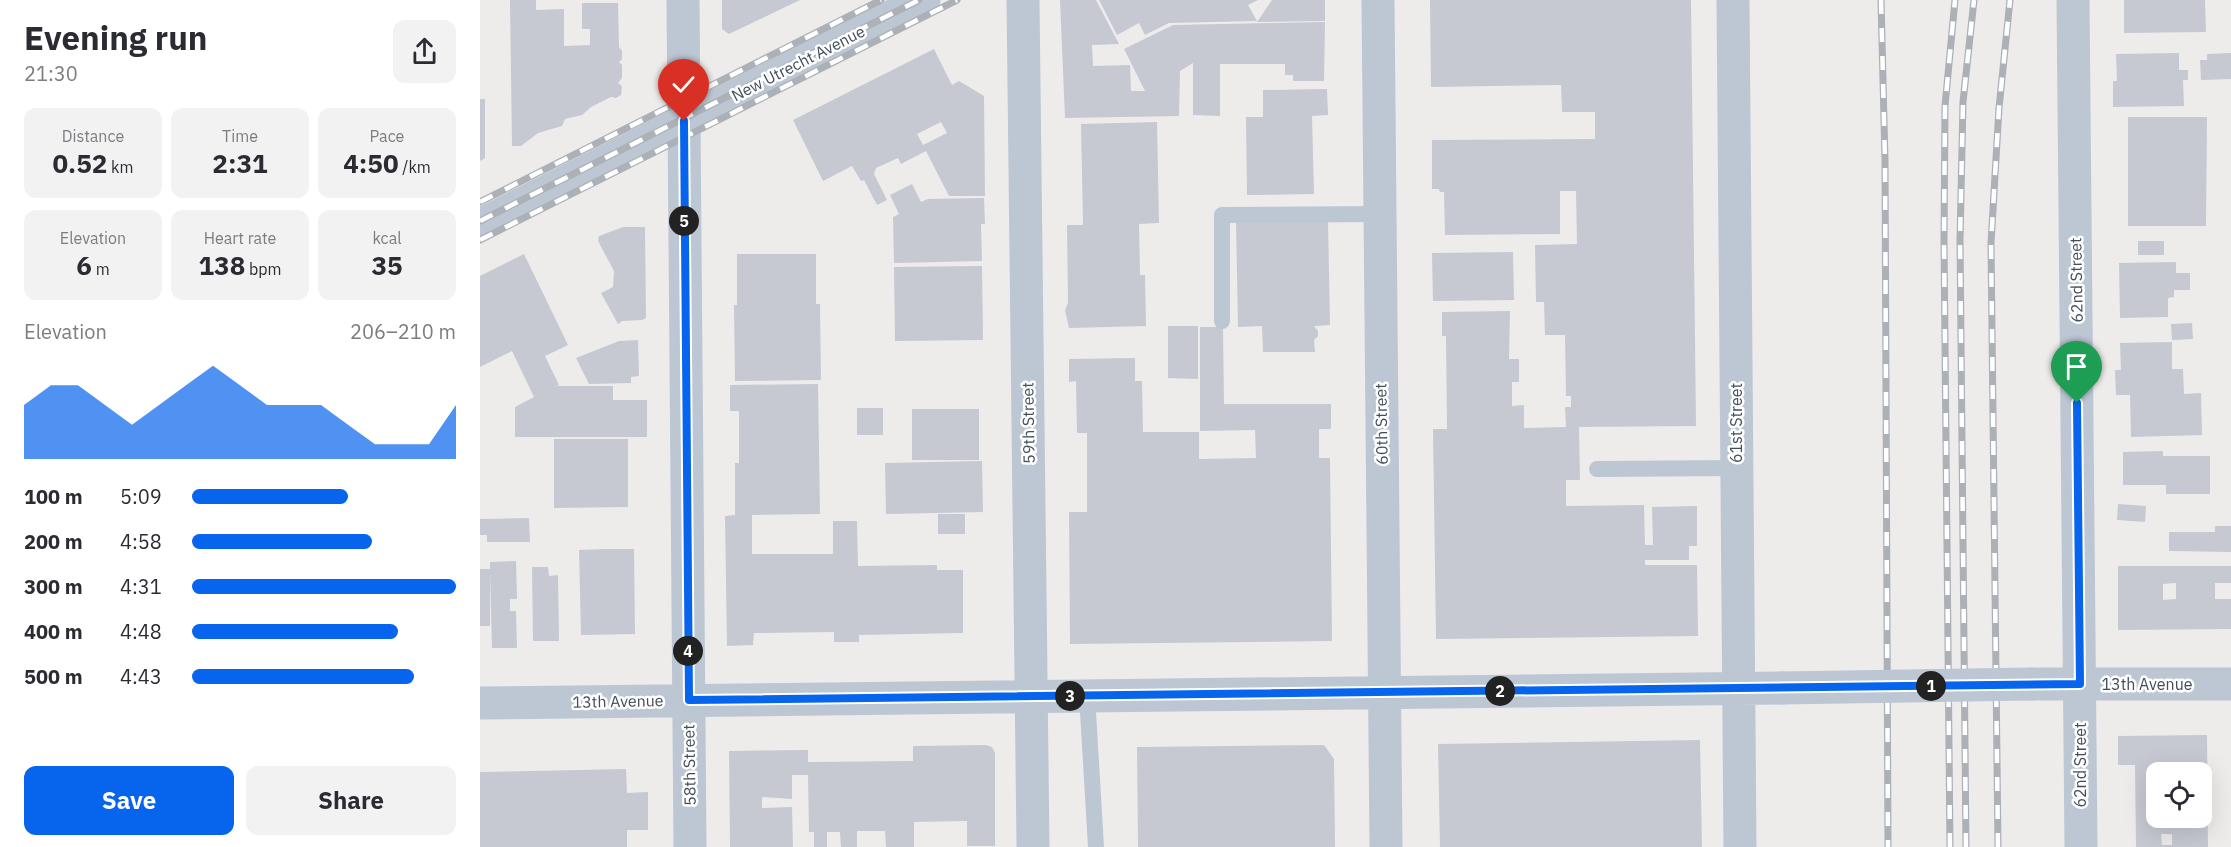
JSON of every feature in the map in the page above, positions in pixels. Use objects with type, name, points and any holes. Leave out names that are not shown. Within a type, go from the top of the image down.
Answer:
[{"type":"street","name":"58th Street","points":[[682,0],[690,847]]},
{"type":"street","name":"New Utrecht Avenue","points":[[480,225],[924,0]]},
{"type":"street","name":"59th Street","points":[[1023,0],[1033,847]]},
{"type":"street","name":"60th Street","points":[[1378,0],[1386,847]]},
{"type":"street","name":"61st Street","points":[[1733,0],[1740,847]]},
{"type":"street","name":"62nd Street","points":[[2073,0],[2081,847]]},
{"type":"street","name":"13th Avenue","points":[[480,703],[2031,684],[2231,684]]},
{"type":"lane","points":[[1222,321],[1222,215],[1380,214]]},
{"type":"lane","points":[[1597,469],[1737,468]]},
{"type":"lane","points":[[1087,695],[1096,847]]},
{"type":"building","points":[[510,0],[536,0],[536,10],[564,9],[564,46],[590,45],[590,29],[582,29],[582,3],[618,3],[619,47],[622,51],[622,59],[619,62],[622,65],[622,78],[618,83],[622,86],[621,95],[616,98],[611,97],[591,107],[582,115],[565,119],[562,126],[538,133],[521,146],[512,146]]},
{"type":"building","points":[[722,0],[800,0],[729,34],[722,29]]},
{"type":"building","points":[[1060,0],[1096,0],[1119,44],[1092,45],[1093,66],[1130,65],[1131,91],[1145,91],[1124,49],[1173,25],[1325,22],[1324,81],[1293,81],[1293,75],[1285,75],[1285,64],[1220,64],[1220,116],[1193,115],[1193,63],[1180,71],[1179,116],[1065,118]]},
{"type":"building","points":[[1099,0],[1258,0],[1248,5],[1257,21],[1169,23],[1145,35],[1139,23],[1117,35]]},
{"type":"building","points":[[1272,0],[1325,0],[1325,21],[1257,22]]},
{"type":"building","points":[[1430,0],[1691,0],[1696,426],[1579,427],[1580,480],[1566,480],[1566,506],[1644,505],[1645,545],[1653,545],[1652,507],[1697,506],[1697,546],[1689,546],[1689,560],[1645,560],[1645,565],[1697,565],[1698,636],[1436,639],[1433,429],[1447,429],[1446,336],[1442,336],[1442,312],[1510,311],[1509,359],[1519,359],[1519,382],[1512,382],[1512,406],[1524,405],[1524,428],[1566,427],[1565,407],[1571,407],[1571,396],[1566,396],[1565,335],[1545,335],[1544,302],[1536,302],[1535,245],[1577,244],[1576,191],[1560,191],[1560,234],[1445,235],[1444,192],[1432,189],[1432,140],[1595,139],[1595,112],[1562,112],[1561,85],[1431,87]]},
{"type":"building","points":[[2124,0],[2205,0],[2206,32],[2124,33]]},
{"type":"building","points":[[934,49],[952,85],[959,81],[984,96],[985,196],[949,196],[926,151],[901,164],[898,158],[876,168],[874,174],[887,200],[877,205],[864,180],[861,181],[852,166],[823,181],[793,120]],"holes":[[[941,122],[947,133],[923,145],[917,134]]]},
{"type":"building","points":[[2179,53],[2179,70],[2188,70],[2188,80],[2183,80],[2184,106],[2113,107],[2113,81],[2117,81],[2116,54]]},
{"type":"building","points":[[2231,53],[2231,79],[2201,80],[2200,60],[2207,60],[2207,54]]},
{"type":"building","points":[[1327,89],[1328,115],[1312,116],[1314,194],[1247,195],[1246,117],[1263,117],[1263,90]]},
{"type":"building","points":[[480,99],[485,99],[485,158],[480,161]]},
{"type":"building","points":[[2128,117],[2207,117],[2206,226],[2128,226]]},
{"type":"building","points":[[1157,122],[1159,223],[1139,224],[1140,275],[1145,275],[1146,326],[1069,328],[1065,310],[1068,303],[1067,225],[1083,225],[1081,124]]},
{"type":"building","points":[[912,184],[921,202],[928,199],[984,198],[985,224],[981,224],[982,261],[894,263],[893,217],[899,214],[890,195]]},
{"type":"building","points":[[1328,220],[1330,325],[1314,326],[1318,331],[1318,336],[1314,340],[1315,352],[1263,352],[1262,326],[1238,327],[1236,221]]},
{"type":"building","points":[[623,227],[645,227],[646,318],[622,321],[618,324],[601,293],[613,287],[614,271],[598,241],[599,236]]},
{"type":"building","points":[[2138,241],[2164,241],[2164,255],[2138,255]]},
{"type":"building","points":[[1513,252],[1514,300],[1433,301],[1432,253]]},
{"type":"building","points":[[524,254],[568,345],[545,356],[559,385],[556,386],[613,386],[613,400],[647,400],[647,437],[515,437],[515,407],[534,397],[512,351],[480,367],[480,276]]},
{"type":"building","points":[[737,254],[816,254],[816,304],[820,304],[821,380],[735,381],[734,305],[737,305]]},
{"type":"building","points":[[2176,262],[2176,273],[2190,273],[2190,290],[2174,290],[2174,297],[2168,298],[2168,317],[2120,318],[2119,263]]},
{"type":"building","points":[[982,266],[983,340],[895,341],[894,267]]},
{"type":"building","points":[[2192,323],[2193,339],[2172,340],[2171,324]]},
{"type":"building","points":[[1168,326],[1198,326],[1198,379],[1168,378]]},
{"type":"building","points":[[1200,327],[1223,327],[1224,404],[1331,404],[1331,429],[1319,429],[1319,458],[1330,458],[1332,641],[1070,644],[1069,512],[1087,512],[1087,433],[1077,433],[1076,381],[1069,382],[1069,359],[1135,358],[1135,381],[1142,381],[1143,432],[1199,432],[1199,459],[1256,458],[1255,430],[1200,431]]},
{"type":"building","points":[[638,340],[639,376],[631,377],[631,383],[589,384],[576,358],[619,341]]},
{"type":"building","points":[[2172,342],[2172,369],[2183,369],[2184,394],[2201,393],[2202,435],[2131,437],[2130,395],[2116,395],[2115,370],[2121,370],[2120,343]]},
{"type":"building","points":[[818,384],[820,514],[752,515],[752,554],[833,554],[833,521],[857,521],[858,566],[937,565],[937,570],[963,570],[963,633],[859,635],[859,642],[834,642],[834,632],[754,633],[753,645],[727,646],[725,516],[735,515],[735,463],[739,463],[739,411],[730,411],[730,385]]},
{"type":"building","points":[[857,408],[883,408],[883,435],[857,435]]},
{"type":"building","points":[[912,409],[979,409],[979,460],[912,460]]},
{"type":"building","points":[[554,439],[628,439],[628,507],[554,508]]},
{"type":"building","points":[[2163,451],[2163,456],[2210,456],[2210,494],[2166,494],[2166,485],[2123,485],[2123,452]]},
{"type":"building","points":[[982,461],[983,512],[886,514],[885,463]]},
{"type":"building","points":[[2118,504],[2146,506],[2145,522],[2117,520]]},
{"type":"building","points":[[938,514],[965,514],[965,534],[938,534]]},
{"type":"building","points":[[529,518],[530,542],[487,542],[487,535],[480,535],[480,519]]},
{"type":"building","points":[[2215,526],[2231,526],[2231,552],[2169,551],[2169,532],[2215,532]]},
{"type":"building","points":[[634,549],[635,634],[581,635],[579,550]]},
{"type":"building","points":[[516,561],[517,599],[510,599],[510,611],[516,611],[517,648],[492,648],[490,573],[490,626],[480,626],[480,569],[490,569],[490,562]]},
{"type":"building","points":[[2118,566],[2231,566],[2231,583],[2215,583],[2215,599],[2231,599],[2231,629],[2118,630]],"holes":[[[2176,583],[2176,599],[2163,600],[2163,584]]]},
{"type":"building","points":[[532,567],[548,567],[549,576],[558,575],[559,641],[533,641]]},
{"type":"building","points":[[2207,735],[2207,762],[2146,762],[2146,828],[2208,828],[2208,847],[2136,847],[2135,765],[2118,765],[2118,736]],"holes":[[[2161,834],[2172,834],[2172,845],[2162,845]]]},
{"type":"building","points":[[1700,740],[1702,847],[1440,847],[1438,744]]},
{"type":"building","points":[[986,745],[992,747],[995,753],[995,846],[967,846],[967,821],[914,822],[914,847],[886,847],[885,831],[857,831],[857,847],[841,847],[840,832],[827,832],[827,847],[814,847],[814,832],[809,832],[808,775],[792,775],[792,799],[762,797],[762,808],[792,807],[793,847],[730,847],[729,751],[808,750],[808,762],[913,761],[913,746]]},
{"type":"building","points":[[1324,745],[1334,759],[1335,847],[1138,847],[1137,747]]},
{"type":"building","points":[[626,769],[627,793],[648,792],[648,830],[627,830],[627,847],[480,847],[480,772]]},
{"type":"railway","points":[[480,202],[881,0]]},
{"type":"railway","points":[[480,221],[919,0]]},
{"type":"railway","points":[[480,240],[957,0]]},
{"type":"railway","points":[[1881,0],[1885,160],[1888,847]]},
{"type":"railway","points":[[1950,847],[1944,242],[1945,106],[1955,0]]},
{"type":"railway","points":[[1966,847],[1960,240],[1963,102],[1974,0]]},
{"type":"railway","points":[[1998,847],[1991,243],[1999,108],[2010,0]]},
{"type":"route","points":[[684,121],[689,700],[2080,684],[2077,403]]}]
